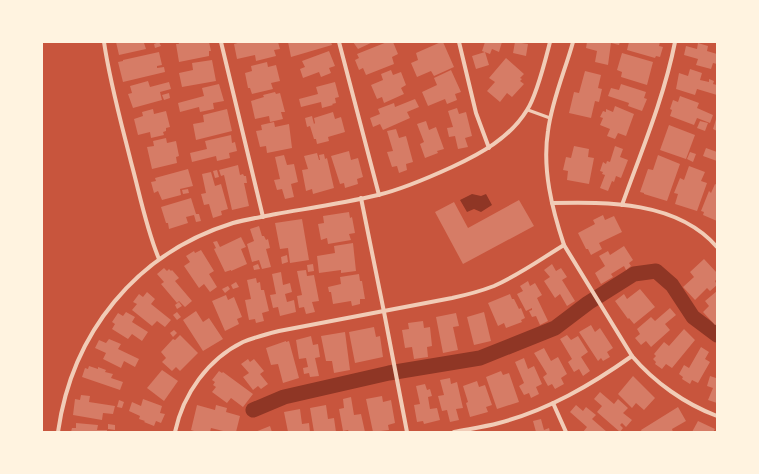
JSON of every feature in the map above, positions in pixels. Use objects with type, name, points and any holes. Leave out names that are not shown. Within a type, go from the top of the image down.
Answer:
[{"type":"street","points":[[104,42],[113,91],[151,240],[159,259]]},
{"type":"street","points":[[221,42],[263,217]]},
{"type":"street","points":[[339,42],[379,195]]},
{"type":"street","points":[[458,42],[476,113],[489,148]]},
{"type":"street","points":[[58,432],[67,390],[78,358],[94,328],[121,292],[159,259],[207,232],[235,223],[379,195],[437,174],[489,148],[514,127],[528,110],[550,42]]},
{"type":"street","points":[[573,42],[554,101],[548,131],[547,149],[549,185],[552,203],[564,245],[632,356],[642,367],[666,387],[693,404],[717,416]]},
{"type":"street","points":[[622,205],[654,113],[675,42]]},
{"type":"street","points":[[361,198],[407,432]]},
{"type":"street","points":[[552,203],[622,205],[653,211],[674,217],[693,226],[708,236],[717,247]]},
{"type":"street","points":[[175,432],[177,422],[186,399],[200,378],[219,358],[243,342],[279,331],[452,298],[494,286],[520,273],[564,245]]},
{"type":"street","points":[[454,432],[498,423],[553,403],[581,389],[632,356]]},
{"type":"street","points":[[553,403],[566,432]]},
{"type":"lane","points":[[528,110],[550,118]]},
{"type":"shaded area","points":[[472,194],[481,196],[486,194],[492,205],[481,212],[474,209],[467,212],[460,200]]},
{"type":"building","points":[[116,42],[148,43],[144,43],[146,49],[119,55]]},
{"type":"building","points":[[159,42],[161,46],[155,48],[154,44]]},
{"type":"building","points":[[178,42],[209,42],[211,51],[209,51],[209,56],[179,62],[176,44],[179,44]]},
{"type":"building","points":[[241,42],[278,42],[280,49],[274,50],[276,56],[256,61],[255,55],[237,59],[234,44]]},
{"type":"building","points":[[288,42],[331,42],[332,45],[291,57]]},
{"type":"building","points":[[353,42],[373,42],[358,49]]},
{"type":"building","points":[[387,42],[393,42],[398,54],[392,57],[394,64],[366,75],[363,68],[359,70],[355,60],[359,58],[357,54]]},
{"type":"building","points":[[443,42],[454,67],[434,76],[431,71],[417,77],[411,63],[418,60],[416,53]]},
{"type":"building","points":[[485,42],[502,42],[499,52],[492,49],[490,54],[482,51]]},
{"type":"building","points":[[515,42],[528,44],[526,56],[513,53]]},
{"type":"building","points":[[587,42],[620,42],[619,45],[611,43],[608,65],[595,62],[597,51],[586,48]]},
{"type":"building","points":[[629,42],[660,42],[659,46],[663,47],[660,57],[656,56],[655,58],[627,50]]},
{"type":"building","points":[[698,43],[708,46],[707,51],[717,54],[717,64],[713,63],[711,69],[696,65],[698,59],[684,55],[686,46],[697,49]]},
{"type":"building","points":[[329,51],[335,66],[329,68],[331,73],[321,77],[319,72],[303,78],[300,69],[305,67],[302,61]]},
{"type":"building","points":[[159,52],[162,65],[157,66],[157,68],[164,67],[165,72],[123,82],[118,62]]},
{"type":"building","points":[[485,52],[489,65],[476,69],[472,56]]},
{"type":"building","points":[[622,53],[653,62],[647,85],[621,77],[622,72],[617,70]]},
{"type":"building","points":[[506,58],[524,74],[520,78],[522,79],[520,81],[524,84],[512,97],[507,93],[500,102],[487,91],[495,82],[489,78]]},
{"type":"building","points":[[212,60],[216,81],[182,87],[179,73],[193,70],[192,63]]},
{"type":"building","points":[[267,62],[268,67],[276,65],[280,81],[271,83],[273,89],[252,94],[250,88],[248,88],[245,73],[252,71],[251,66]]},
{"type":"building","points":[[690,69],[702,73],[700,80],[709,82],[709,79],[714,81],[713,84],[717,85],[717,95],[697,89],[695,95],[676,89],[679,73],[688,76]]},
{"type":"building","points":[[391,70],[393,75],[401,72],[406,85],[401,88],[404,94],[384,103],[382,97],[377,99],[371,85],[383,80],[381,74]]},
{"type":"building","points":[[451,70],[461,92],[455,94],[457,100],[447,104],[445,99],[428,106],[422,92],[437,85],[434,78]]},
{"type":"building","points":[[585,71],[601,75],[598,88],[602,89],[599,102],[595,101],[591,118],[569,113],[574,92],[579,93]]},
{"type":"building","points":[[148,81],[150,87],[169,82],[171,89],[160,92],[162,100],[133,108],[128,94],[132,93],[130,86]]},
{"type":"building","points":[[335,82],[339,97],[335,98],[336,103],[322,108],[321,102],[301,107],[299,99],[318,94],[316,87]]},
{"type":"building","points":[[219,84],[224,101],[213,103],[214,109],[200,112],[199,107],[180,112],[178,103],[204,96],[202,88]]},
{"type":"building","points":[[621,84],[646,92],[644,98],[647,99],[642,111],[628,106],[629,103],[608,96],[611,88],[619,90]]},
{"type":"building","points":[[275,92],[276,94],[280,93],[285,112],[281,112],[283,119],[270,122],[269,116],[255,119],[251,101],[264,97],[263,95]]},
{"type":"building","points":[[169,93],[170,98],[164,100],[162,95]]},
{"type":"building","points":[[680,96],[699,103],[697,108],[713,115],[710,123],[697,118],[694,125],[670,116],[672,110],[670,109],[673,100],[678,102]]},
{"type":"building","points":[[415,99],[419,107],[407,112],[410,118],[383,130],[380,124],[373,127],[370,118],[380,114],[378,109],[394,103],[395,107]]},
{"type":"building","points":[[615,106],[634,114],[626,136],[618,133],[615,139],[607,136],[610,129],[600,125],[603,118],[600,117],[603,111],[606,112],[606,109],[613,112]]},
{"type":"building","points":[[457,108],[459,114],[466,112],[472,136],[465,138],[468,147],[458,149],[455,136],[449,137],[447,128],[453,127],[448,111]]},
{"type":"building","points":[[153,109],[154,114],[166,111],[170,127],[166,128],[166,131],[163,132],[164,135],[151,138],[150,132],[138,135],[134,119],[143,116],[142,112]]},
{"type":"building","points":[[227,109],[232,131],[196,140],[193,124],[204,122],[203,115]]},
{"type":"building","points":[[333,112],[335,119],[341,117],[345,132],[328,137],[329,141],[317,144],[310,126],[307,127],[305,118],[312,116],[314,124],[314,118]]},
{"type":"building","points":[[717,116],[717,131],[713,129]]},
{"type":"building","points":[[426,121],[429,130],[436,127],[444,149],[425,158],[420,144],[424,142],[417,124]]},
{"type":"building","points":[[700,121],[708,123],[705,131],[697,128]]},
{"type":"building","points":[[274,122],[275,127],[289,124],[292,148],[267,153],[266,146],[260,147],[256,131],[262,130],[261,125]]},
{"type":"building","points":[[669,125],[695,135],[686,159],[660,150]]},
{"type":"building","points":[[396,129],[399,138],[406,136],[413,162],[406,164],[407,170],[399,173],[397,166],[392,167],[387,152],[393,151],[387,131]]},
{"type":"building","points":[[231,135],[232,143],[235,142],[237,151],[229,153],[230,158],[217,161],[216,156],[192,162],[190,153],[207,149],[205,141]]},
{"type":"building","points":[[166,138],[167,143],[176,141],[179,156],[176,157],[177,163],[152,169],[147,147],[154,146],[153,141]]},
{"type":"building","points":[[574,146],[589,149],[588,157],[594,158],[589,184],[567,180],[568,171],[563,170],[566,157],[571,158]]},
{"type":"building","points":[[615,146],[623,149],[620,157],[628,160],[621,178],[616,176],[608,191],[600,188],[605,175],[600,171],[603,162],[606,164],[607,161],[610,162]]},
{"type":"building","points":[[706,148],[717,152],[717,161],[703,156]]},
{"type":"building","points":[[349,151],[351,160],[358,158],[363,177],[357,179],[358,184],[345,188],[344,183],[340,184],[331,156]]},
{"type":"building","points":[[690,152],[696,154],[693,162],[687,159]]},
{"type":"building","points":[[317,153],[319,160],[319,155],[324,154],[325,159],[327,158],[334,188],[313,194],[312,189],[306,191],[302,170],[308,169],[304,156]]},
{"type":"building","points":[[284,155],[287,165],[294,164],[298,182],[291,184],[294,197],[285,199],[282,189],[277,190],[274,180],[280,179],[275,157]]},
{"type":"building","points":[[658,155],[680,164],[667,201],[640,192],[648,169],[653,170]]},
{"type":"building","points":[[238,165],[240,175],[243,174],[246,176],[247,183],[244,183],[249,206],[232,210],[224,175],[221,176],[219,170]]},
{"type":"building","points":[[689,166],[705,172],[701,181],[707,183],[697,211],[675,204],[678,194],[674,193],[680,178],[684,180]]},
{"type":"building","points":[[188,169],[193,186],[180,189],[181,195],[162,200],[158,191],[154,193],[151,182],[156,181],[155,178]]},
{"type":"building","points":[[217,170],[219,177],[215,178],[213,171]]},
{"type":"building","points":[[211,172],[215,186],[221,184],[228,209],[221,211],[222,215],[213,218],[209,204],[204,205],[201,194],[206,193],[202,174]]},
{"type":"building","points":[[715,184],[717,185],[717,221],[703,215],[704,212],[701,211],[709,191],[711,193]]},
{"type":"building","points":[[188,189],[189,193],[183,194],[182,190]]},
{"type":"building","points":[[191,198],[196,214],[199,214],[201,221],[196,222],[194,215],[186,217],[188,223],[169,229],[161,207]]},
{"type":"building","points":[[519,200],[534,226],[463,264],[435,212],[454,202],[468,228]]},
{"type":"building","points":[[349,212],[350,218],[352,217],[355,233],[349,234],[351,240],[328,244],[327,238],[321,240],[318,224],[324,223],[323,216]]},
{"type":"building","points":[[603,215],[605,220],[614,216],[622,232],[599,243],[602,249],[591,255],[588,249],[586,249],[578,233],[595,224],[593,220]]},
{"type":"building","points":[[302,219],[309,260],[290,263],[288,248],[280,249],[275,223]]},
{"type":"building","points":[[259,226],[262,236],[264,236],[266,240],[268,239],[270,248],[266,249],[271,267],[262,269],[259,260],[252,262],[247,244],[254,241],[250,229]]},
{"type":"building","points":[[241,237],[246,247],[241,249],[247,264],[225,272],[214,249],[216,248],[213,242],[217,241],[220,247]]},
{"type":"building","points":[[353,243],[356,271],[341,273],[341,270],[319,273],[317,256],[335,253],[334,246]]},
{"type":"building","points":[[624,246],[633,260],[629,263],[631,266],[626,270],[624,266],[611,274],[613,277],[601,284],[595,273],[605,266],[599,256],[608,251],[610,255]]},
{"type":"building","points":[[201,250],[214,271],[209,274],[217,287],[210,292],[204,284],[199,288],[184,266],[190,262],[186,256],[194,251],[195,253]]},
{"type":"building","points":[[287,255],[288,262],[282,264],[281,257]]},
{"type":"building","points":[[704,259],[717,273],[717,279],[715,281],[717,285],[710,291],[707,288],[695,300],[683,287],[694,277],[690,272]]},
{"type":"building","points":[[258,264],[260,269],[254,270],[253,266]]},
{"type":"building","points":[[313,264],[314,271],[308,272],[307,265]]},
{"type":"building","points":[[552,264],[556,271],[561,268],[567,277],[562,280],[575,301],[567,306],[560,294],[555,298],[544,281],[550,277],[544,270]]},
{"type":"building","points":[[164,268],[167,271],[169,269],[171,271],[172,270],[179,278],[175,281],[192,301],[185,307],[179,301],[177,303],[161,284],[164,282],[157,274]]},
{"type":"building","points":[[306,270],[307,276],[314,275],[319,301],[312,302],[315,312],[306,314],[304,307],[299,308],[297,296],[302,295],[297,271]]},
{"type":"building","points":[[281,272],[283,285],[290,283],[292,292],[285,294],[287,302],[294,300],[296,312],[280,316],[278,307],[273,308],[270,295],[276,294],[272,274]]},
{"type":"building","points":[[359,274],[360,281],[362,281],[365,299],[360,299],[360,304],[352,306],[351,301],[333,304],[331,292],[329,292],[328,287],[341,284],[340,277]]},
{"type":"building","points":[[256,278],[257,283],[260,282],[261,290],[264,290],[269,311],[262,313],[264,321],[256,323],[255,319],[249,320],[245,300],[251,299],[247,280]]},
{"type":"building","points":[[528,281],[530,286],[535,283],[542,295],[537,298],[548,321],[540,325],[536,316],[532,317],[529,311],[532,310],[532,308],[526,311],[517,294],[523,291],[520,286]]},
{"type":"building","points":[[236,282],[239,287],[233,289],[231,285]]},
{"type":"building","points":[[228,286],[230,289],[225,293],[222,289]]},
{"type":"building","points":[[640,289],[655,307],[634,324],[629,318],[628,319],[615,301],[624,294],[627,299]]},
{"type":"building","points":[[717,291],[717,324],[715,325],[703,312],[709,306],[705,301]]},
{"type":"building","points":[[147,292],[155,299],[151,304],[171,320],[165,327],[157,321],[152,326],[132,310],[137,304],[133,302],[139,294],[143,297]]},
{"type":"building","points":[[510,294],[519,309],[521,308],[525,318],[521,320],[522,322],[506,328],[504,323],[498,326],[488,303]]},
{"type":"building","points":[[226,295],[228,300],[234,297],[242,317],[237,319],[239,324],[225,331],[212,301]]},
{"type":"building","points":[[179,302],[182,306],[177,309],[175,305]]},
{"type":"building","points":[[670,308],[676,315],[665,324],[670,330],[651,347],[646,341],[641,345],[635,338],[640,334],[637,329],[651,317],[655,321]]},
{"type":"building","points":[[196,311],[203,322],[209,318],[223,339],[203,351],[183,320]]},
{"type":"building","points":[[126,312],[135,317],[132,322],[148,332],[142,341],[132,334],[128,339],[112,329],[115,324],[112,322],[118,313],[123,316]]},
{"type":"building","points":[[177,312],[181,317],[177,320],[173,315]]},
{"type":"building","points":[[484,312],[491,341],[474,345],[467,317]]},
{"type":"building","points":[[456,313],[459,326],[453,327],[458,350],[443,353],[436,317]]},
{"type":"building","points":[[423,321],[424,328],[430,327],[432,346],[427,347],[428,357],[414,359],[412,347],[405,348],[402,330],[409,329],[408,323]]},
{"type":"building","points":[[591,325],[595,332],[600,328],[613,348],[607,352],[610,357],[603,361],[601,358],[598,361],[579,332]]},
{"type":"building","points":[[374,327],[376,337],[380,336],[383,357],[355,363],[349,332]]},
{"type":"building","points":[[684,329],[695,340],[672,368],[666,364],[662,369],[655,364],[656,362],[653,359],[656,356],[654,354],[664,342],[669,346]]},
{"type":"building","points":[[174,330],[177,333],[173,337],[170,333]]},
{"type":"building","points":[[345,332],[350,370],[334,373],[332,361],[326,361],[321,336]]},
{"type":"building","points":[[180,335],[198,353],[180,371],[176,367],[172,371],[162,362],[166,358],[161,352],[173,339],[175,340]]},
{"type":"building","points":[[567,335],[571,340],[578,336],[588,352],[581,357],[590,371],[583,376],[579,369],[574,372],[568,362],[572,359],[560,339]]},
{"type":"building","points":[[311,336],[313,345],[318,344],[320,357],[315,358],[319,376],[310,377],[309,373],[304,374],[303,368],[308,367],[306,358],[299,359],[296,340]]},
{"type":"building","points":[[109,339],[121,344],[118,349],[139,359],[135,367],[124,361],[121,368],[103,359],[106,353],[95,348],[99,340],[106,343]]},
{"type":"building","points":[[289,341],[299,378],[283,383],[278,364],[271,365],[266,348]]},
{"type":"building","points":[[701,347],[709,352],[705,359],[710,362],[698,383],[692,380],[690,384],[682,379],[683,377],[679,374],[684,365],[689,368]]},
{"type":"building","points":[[544,348],[551,361],[558,357],[567,374],[561,378],[564,384],[555,389],[552,384],[548,386],[543,377],[547,374],[534,353]]},
{"type":"building","points":[[524,358],[528,369],[534,366],[542,384],[536,387],[539,394],[531,398],[529,393],[524,395],[519,386],[524,383],[515,362]]},
{"type":"building","points":[[248,359],[250,362],[254,359],[264,371],[260,374],[268,384],[261,389],[258,386],[253,390],[243,377],[249,373],[241,364]]},
{"type":"building","points":[[89,366],[98,369],[98,367],[106,370],[105,372],[113,374],[111,378],[123,382],[120,390],[82,377],[85,368],[88,369]]},
{"type":"building","points":[[162,370],[178,381],[164,401],[147,388]]},
{"type":"building","points":[[219,371],[222,373],[223,372],[253,394],[243,407],[231,398],[227,403],[212,392],[216,387],[213,385],[215,382],[212,380]]},
{"type":"building","points":[[501,371],[503,375],[509,373],[519,402],[497,409],[486,377]]},
{"type":"building","points":[[717,375],[717,403],[708,400],[713,388],[707,386],[710,376],[716,378]]},
{"type":"building","points":[[633,376],[655,398],[644,410],[636,403],[632,408],[618,394]]},
{"type":"building","points":[[450,378],[451,384],[457,382],[463,408],[456,409],[459,420],[450,422],[447,410],[442,411],[438,396],[444,395],[440,380]]},
{"type":"building","points":[[477,381],[479,387],[485,385],[492,405],[486,407],[488,412],[470,417],[466,403],[468,402],[463,386]]},
{"type":"building","points":[[425,384],[427,390],[430,389],[432,396],[428,397],[430,409],[437,408],[440,420],[424,424],[423,421],[417,422],[414,405],[420,404],[416,386]]},
{"type":"building","points":[[600,392],[614,404],[618,399],[628,408],[623,413],[632,420],[626,427],[622,423],[620,425],[623,428],[620,432],[597,412],[602,406],[594,399]]},
{"type":"building","points":[[81,395],[90,396],[89,402],[115,406],[113,414],[103,413],[102,420],[73,415],[75,399],[80,400]]},
{"type":"building","points":[[382,396],[383,402],[391,400],[395,423],[388,425],[389,430],[373,432],[366,399]]},
{"type":"building","points":[[351,397],[354,415],[361,414],[365,432],[349,432],[348,430],[343,431],[339,409],[344,408],[343,399]]},
{"type":"building","points":[[143,399],[162,406],[160,413],[165,414],[161,423],[156,421],[154,426],[139,419],[140,416],[129,411],[132,402],[141,406]]},
{"type":"building","points":[[119,400],[124,402],[122,408],[117,407]]},
{"type":"building","points":[[197,405],[215,410],[216,405],[227,408],[226,412],[240,416],[236,432],[227,432],[211,428],[210,432],[197,432],[191,430]]},
{"type":"building","points":[[326,405],[328,419],[334,418],[336,432],[314,432],[310,408]]},
{"type":"building","points":[[576,405],[583,411],[586,407],[596,415],[592,419],[607,432],[583,432],[587,427],[570,412]]},
{"type":"building","points":[[678,407],[686,421],[672,429],[673,432],[642,432],[641,430]]},
{"type":"building","points":[[300,409],[302,424],[309,423],[310,432],[288,432],[284,412]]},
{"type":"building","points":[[541,419],[544,430],[549,428],[550,432],[536,432],[533,421]]},
{"type":"building","points":[[698,421],[715,429],[713,432],[692,432]]},
{"type":"building","points":[[76,423],[98,425],[97,430],[107,430],[107,432],[71,432],[72,428],[76,428]]},
{"type":"building","points":[[108,424],[115,425],[115,430],[108,429]]},
{"type":"building","points":[[270,426],[272,432],[255,432]]},
{"type":"waterway","points":[[253,410],[284,397],[389,373],[480,358],[555,328],[588,303],[634,274],[656,271],[672,285],[693,317],[717,335]]}]
